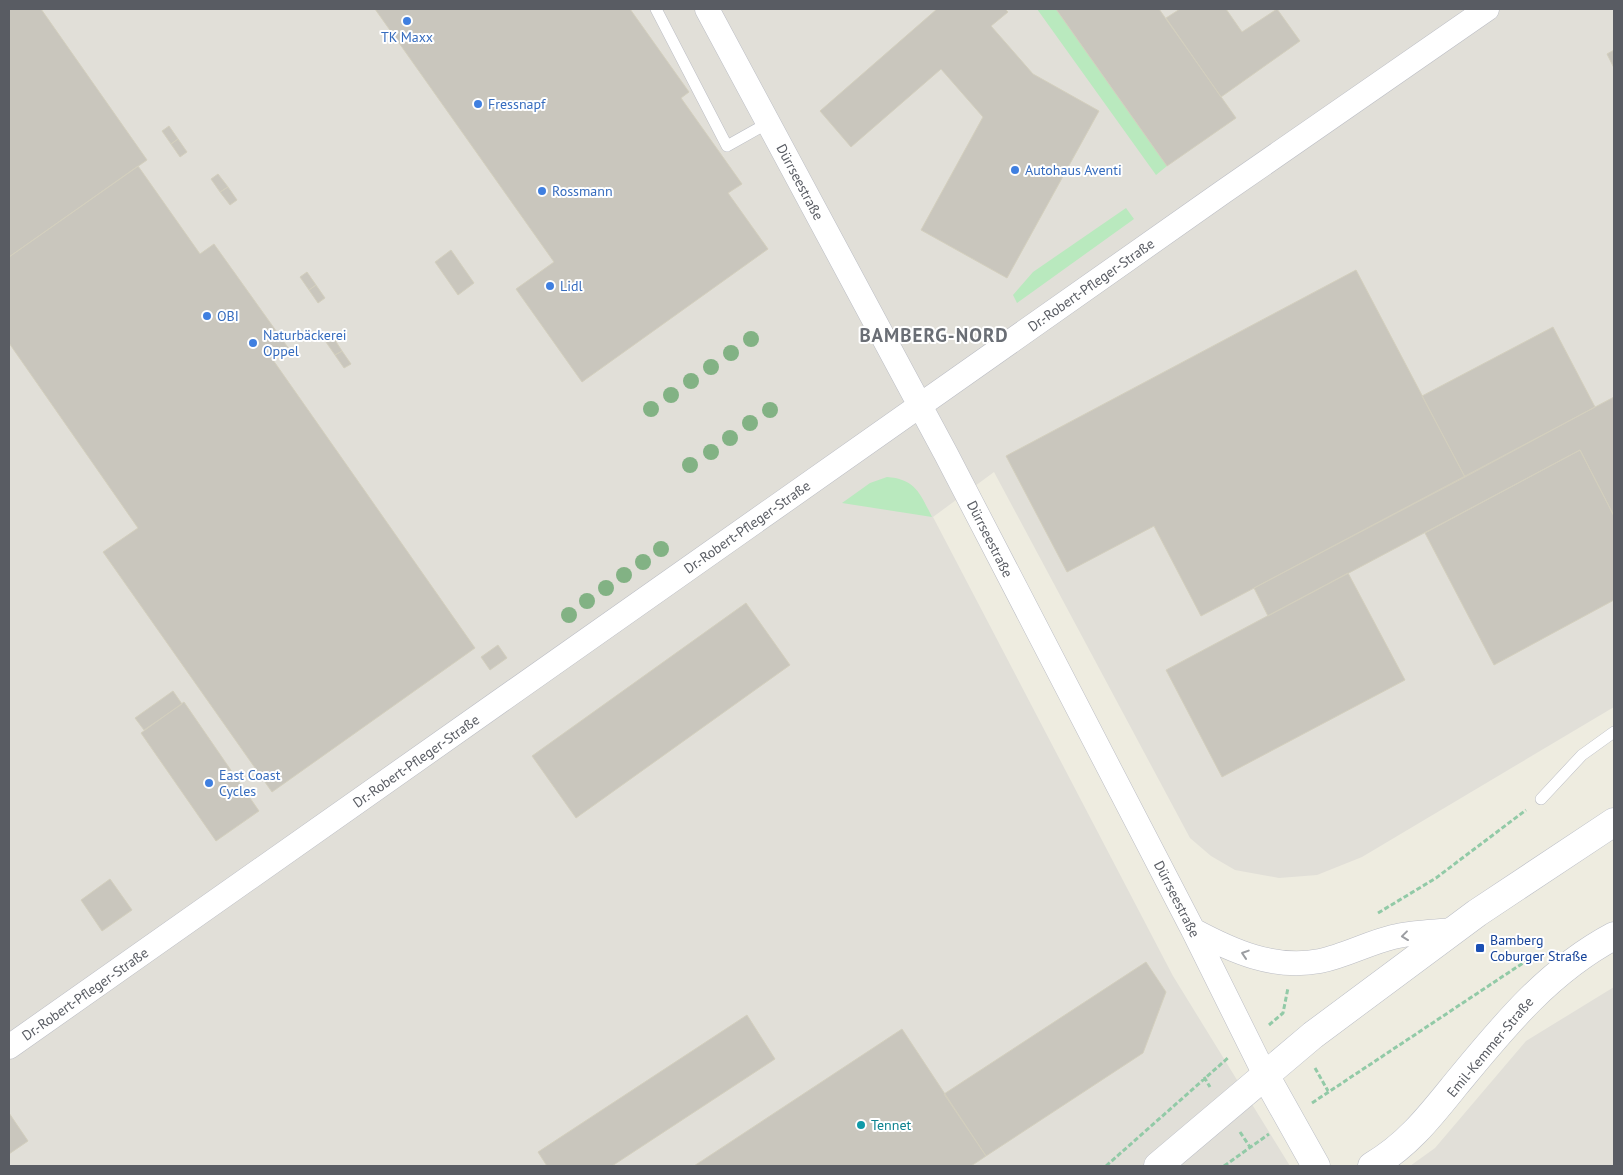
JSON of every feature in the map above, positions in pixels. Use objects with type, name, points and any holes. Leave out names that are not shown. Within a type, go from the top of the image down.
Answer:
[{"type":"main road","points":[[1158,1166],[1301,1044],[1453,930],[1571,848],[1614,822]]},
{"type":"main road","name":"Emil-Kemmer-Straße","points":[[1372,1166],[1411,1138],[1510,1019],[1544,984],[1586,951],[1614,936]]},
{"type":"main road","points":[[1265,1075],[1316,1166]]},
{"type":"street","name":"Dürrseestraße","points":[[706,9],[920,405],[1193,930],[1265,1075]]},
{"type":"street","name":"Dr.-Robert-Pfleger-Straße","points":[[9,1047],[920,405],[1487,9]]},
{"type":"street","points":[[1193,930],[1229,949],[1258,958],[1292,964],[1320,961],[1393,937],[1453,930]]},
{"type":"lane","points":[[656,9],[726,146],[768,122]]},
{"type":"lane","points":[[1542,799],[1582,755],[1614,732]]},
{"type":"path","points":[[1373,916],[1436,878],[1542,799]]},
{"type":"path","points":[[1224,1166],[1478,992],[1537,954]]},
{"type":"path","points":[[1106,1166],[1204,1077],[1284,1013],[1292,964]]},
{"type":"shaded area","points":[[9,9],[1614,9],[1614,707],[1362,857],[1317,875],[1279,878],[1235,870],[1211,856],[1190,838],[994,472],[933,517],[1173,976],[1290,1166],[9,1166]]},
{"type":"shaded area","points":[[1614,987],[1614,1166],[1410,1166],[1435,1148],[1526,1041]]},
{"type":"green space","points":[[1037,9],[1056,9],[1167,166],[1156,175]]},
{"type":"green space","points":[[1126,208],[1134,219],[1017,303],[1013,295],[1033,272]]},
{"type":"green space","points":[[887,477],[904,481],[916,489],[932,517],[842,503],[870,483]]},
{"type":"building","points":[[9,9],[41,9],[147,160],[9,257]]},
{"type":"building","points":[[375,9],[630,9],[689,92],[681,98],[742,184],[728,193],[768,249],[582,382],[516,289],[554,262]]},
{"type":"building","points":[[937,9],[1005,9],[1008,12],[991,26],[1033,74],[1099,111],[1007,278],[921,230],[983,117],[941,69],[851,147],[820,111]]},
{"type":"building","points":[[1056,9],[1159,9],[1236,118],[1167,166]]},
{"type":"building","points":[[1180,9],[1226,9],[1242,32],[1277,9],[1300,41],[1221,97],[1166,18]]},
{"type":"building","points":[[1614,50],[1614,68],[1607,54]]},
{"type":"building","points":[[169,126],[178,139],[171,144],[162,131]]},
{"type":"building","points":[[178,139],[187,152],[180,157],[171,144]]},
{"type":"building","points":[[138,166],[200,254],[214,244],[289,349],[273,360],[475,648],[272,792],[103,552],[138,528],[9,343],[9,257]]},
{"type":"building","points":[[218,174],[228,187],[220,192],[211,179]]},
{"type":"building","points":[[228,187],[237,200],[230,205],[220,192]]},
{"type":"building","points":[[451,250],[474,283],[458,295],[435,262]]},
{"type":"building","points":[[1356,270],[1465,477],[1201,616],[1154,526],[1067,572],[1006,456]]},
{"type":"building","points":[[307,272],[316,285],[309,290],[300,277]]},
{"type":"building","points":[[316,285],[325,298],[318,303],[309,290]]},
{"type":"building","points":[[1553,327],[1595,407],[1465,477],[1422,396]]},
{"type":"building","points":[[333,337],[342,351],[335,355],[326,342]]},
{"type":"building","points":[[342,351],[351,364],[344,368],[335,355]]},
{"type":"building","points":[[1614,397],[1614,516],[1580,450],[1268,616],[1254,588]]},
{"type":"building","points":[[1580,450],[1614,516],[1614,600],[1494,665],[1425,533]]},
{"type":"building","points":[[1348,573],[1405,680],[1222,777],[1166,670]]},
{"type":"building","points":[[746,603],[790,665],[576,818],[532,756]]},
{"type":"building","points":[[498,645],[507,658],[490,670],[481,657]]},
{"type":"building","points":[[173,691],[182,704],[144,730],[135,718]]},
{"type":"building","points":[[184,702],[259,811],[216,841],[141,733]]},
{"type":"building","points":[[110,879],[132,910],[102,931],[81,900]]},
{"type":"building","points":[[1146,962],[1166,992],[1143,1053],[986,1156],[944,1094]]},
{"type":"building","points":[[747,1015],[775,1059],[612,1166],[547,1166],[538,1152]]},
{"type":"building","name":"Tennet","points":[[902,1029],[986,1156],[971,1166],[694,1166]]},
{"type":"building","points":[[9,1113],[28,1141],[9,1154]]},
{"type":"place","name":"TK Maxx","points":[[407,21]]},
{"type":"place","name":"Fressnapf","points":[[478,104]]},
{"type":"place","name":"Autohaus Aventi","points":[[1015,170]]},
{"type":"place","name":"Rossmann","points":[[542,191]]},
{"type":"place","name":"Lidl","points":[[550,286]]},
{"type":"place","name":"OBI","points":[[207,316]]},
{"type":"place","name":"Naturbäckerei Oppel","points":[[253,343]]},
{"type":"place","name":"East Coast Cycles","points":[[209,783]]},
{"type":"place","name":"Bamberg Coburger Straße","points":[[1480,948]]},
{"type":"place","name":"Tennet","points":[[861,1125]]},
{"type":"district","name":"BAMBERG-NORD","points":[[934,335]]}]
